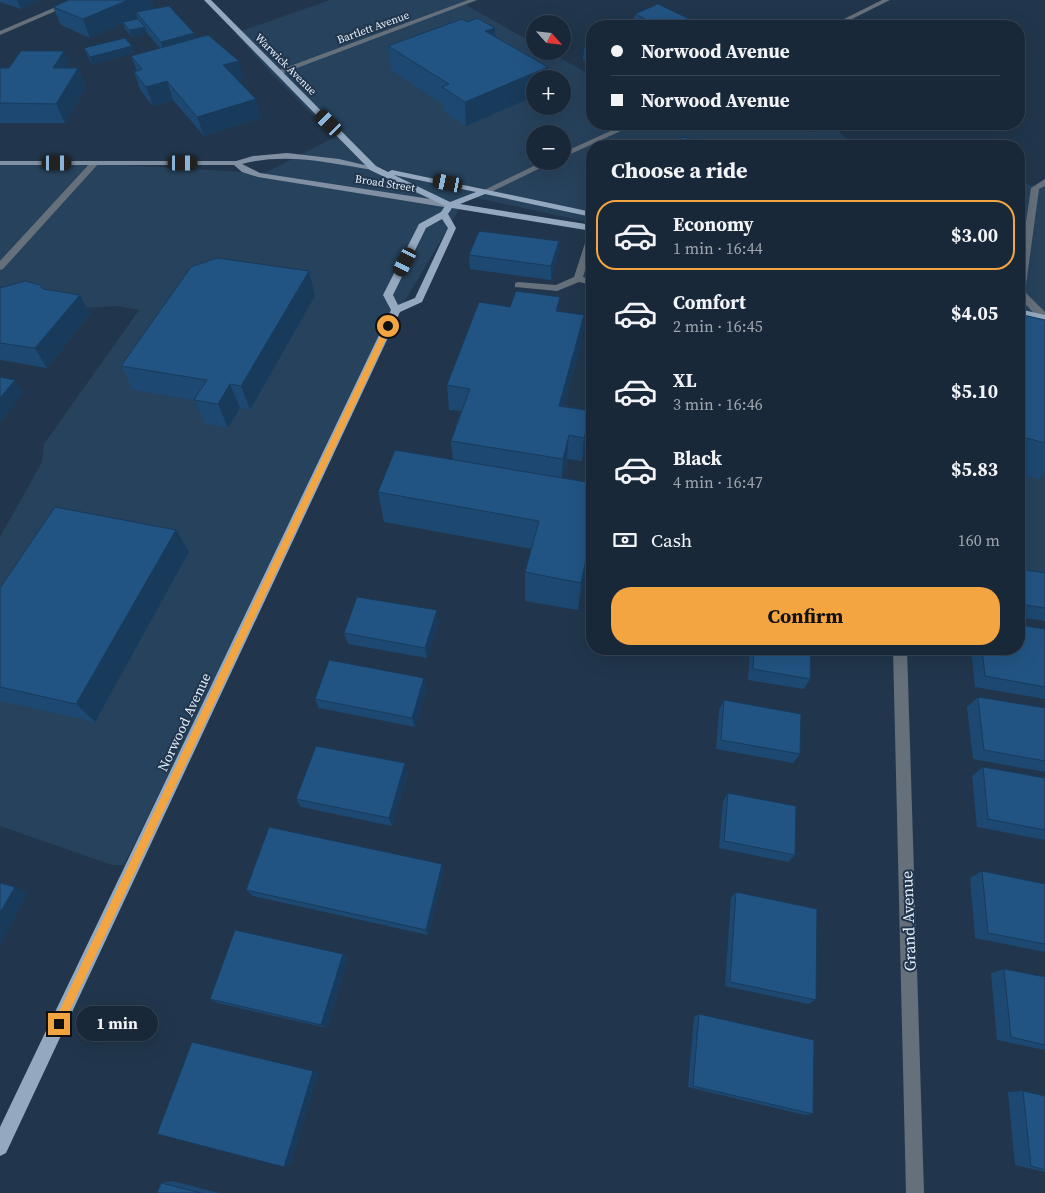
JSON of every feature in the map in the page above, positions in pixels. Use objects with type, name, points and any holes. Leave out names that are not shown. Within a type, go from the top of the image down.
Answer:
[{"type":"main road","name":"Warwick Avenue","points":[[207,0],[373,168],[450,206]]},
{"type":"main road","name":"Broad Street","points":[[0,163],[236,163],[259,157],[285,156],[373,168],[586,213]]},
{"type":"main road","name":"Broad Street","points":[[236,163],[245,170],[258,175],[586,227]]},
{"type":"main road","points":[[444,214],[452,228],[420,300],[396,310],[388,295],[422,226],[444,214],[450,206],[486,191]]},
{"type":"main road","name":"Norwood Avenue","points":[[0,1147],[396,310]]},
{"type":"main road","points":[[1025,313],[1044,316]]},
{"type":"street","points":[[0,32],[78,0]]},
{"type":"street","name":"Bartlett Avenue","points":[[278,72],[474,0]]},
{"type":"street","points":[[845,20],[887,0]]},
{"type":"street","points":[[597,140],[619,130]]},
{"type":"street","points":[[571,152],[586,145]]},
{"type":"street","points":[[0,267],[95,163]]},
{"type":"street","points":[[486,191],[532,170]]},
{"type":"street","points":[[1025,256],[1035,188],[1045,182]]},
{"type":"street","points":[[578,279],[586,253]]},
{"type":"street","points":[[518,285],[557,288],[578,279],[586,281]]},
{"type":"street","points":[[1025,295],[1044,316]]},
{"type":"street","name":"Grand Avenue","points":[[900,655],[915,1193]]},
{"type":"shaded area","points":[[330,0],[478,0],[466,5],[526,39],[526,60],[564,60],[586,73],[586,130],[800,130],[815,132],[837,130],[848,140],[586,140],[586,222],[467,196],[382,340],[124,865],[112,865],[0,826],[0,537],[42,462],[44,444],[139,310],[117,306],[83,308],[0,296],[0,164],[121,165],[265,173],[335,137],[270,72],[235,33]]},
{"type":"shaded area","points":[[1045,183],[1045,579],[1025,573],[1025,184],[1038,187]]},
{"type":"building","points":[[69,0],[128,0],[83,19],[53,7]]},
{"type":"building","points":[[658,4],[691,20],[648,20],[635,14]]},
{"type":"building","points":[[169,6],[194,33],[161,42],[136,12]]},
{"type":"building","points":[[477,18],[495,28],[485,31],[526,54],[526,60],[536,60],[548,67],[541,70],[526,70],[526,76],[465,102],[442,87],[449,84],[388,46],[462,19],[468,22]]},
{"type":"building","points":[[138,19],[145,27],[129,30],[123,22]]},
{"type":"building","points":[[208,35],[239,61],[223,65],[256,99],[197,117],[167,81],[146,87],[134,72],[142,69],[131,56]]},
{"type":"building","points":[[125,38],[132,46],[90,57],[84,48]]},
{"type":"building","points":[[21,51],[64,51],[53,68],[78,68],[56,104],[0,103],[0,68],[9,68]]},
{"type":"building","points":[[681,137],[706,140],[680,140]]},
{"type":"building","points":[[479,231],[559,241],[551,266],[469,255]]},
{"type":"building","points":[[217,258],[309,271],[241,386],[230,384],[218,404],[194,400],[207,380],[121,366],[191,267]]},
{"type":"building","points":[[25,281],[40,285],[43,289],[80,295],[35,348],[0,343],[0,288]]},
{"type":"building","points":[[516,291],[560,297],[556,311],[584,315],[559,406],[586,410],[586,430],[584,438],[569,435],[563,459],[451,441],[470,389],[447,385],[479,302],[510,307]]},
{"type":"building","points":[[1025,315],[1045,320],[1045,443],[1025,438]]},
{"type":"building","points":[[0,377],[15,380],[0,398]]},
{"type":"building","points":[[395,450],[586,482],[586,558],[581,583],[525,572],[539,521],[378,492]]},
{"type":"building","points":[[55,507],[176,530],[76,704],[0,687],[0,588]]},
{"type":"building","points":[[1025,570],[1045,573],[1045,608],[1025,605]]},
{"type":"building","points":[[357,597],[437,610],[425,648],[344,633]]},
{"type":"building","points":[[1025,626],[1045,629],[1045,687],[985,676],[983,655],[1025,655]]},
{"type":"building","points":[[754,655],[811,655],[810,679],[753,669]]},
{"type":"building","points":[[329,660],[424,678],[412,718],[315,699]]},
{"type":"building","points":[[978,697],[1045,708],[1045,761],[984,750]]},
{"type":"building","points":[[724,700],[801,714],[800,754],[721,740]]},
{"type":"building","points":[[316,746],[405,763],[389,818],[296,799]]},
{"type":"building","points":[[983,767],[1045,778],[1045,830],[988,819]]},
{"type":"building","points":[[728,793],[796,806],[795,855],[724,841]]},
{"type":"building","points":[[269,827],[442,864],[426,930],[246,890]]},
{"type":"building","points":[[982,871],[1045,884],[1045,944],[988,933]]},
{"type":"building","points":[[0,883],[15,887],[0,913]]},
{"type":"building","points":[[736,892],[817,909],[816,1000],[730,982]]},
{"type":"building","points":[[235,930],[343,954],[321,1025],[210,999]]},
{"type":"building","points":[[1004,969],[1045,977],[1045,1045],[1011,1037]]},
{"type":"building","points":[[699,1014],[814,1040],[813,1114],[693,1086]]},
{"type":"building","points":[[192,1042],[313,1071],[284,1167],[157,1134]]},
{"type":"building","points":[[1023,1091],[1045,1096],[1045,1170],[1031,1166]]},
{"type":"building","points":[[161,1183],[201,1193],[157,1193]]},
{"type":"route","points":[[59,1024],[388,326]]}]
